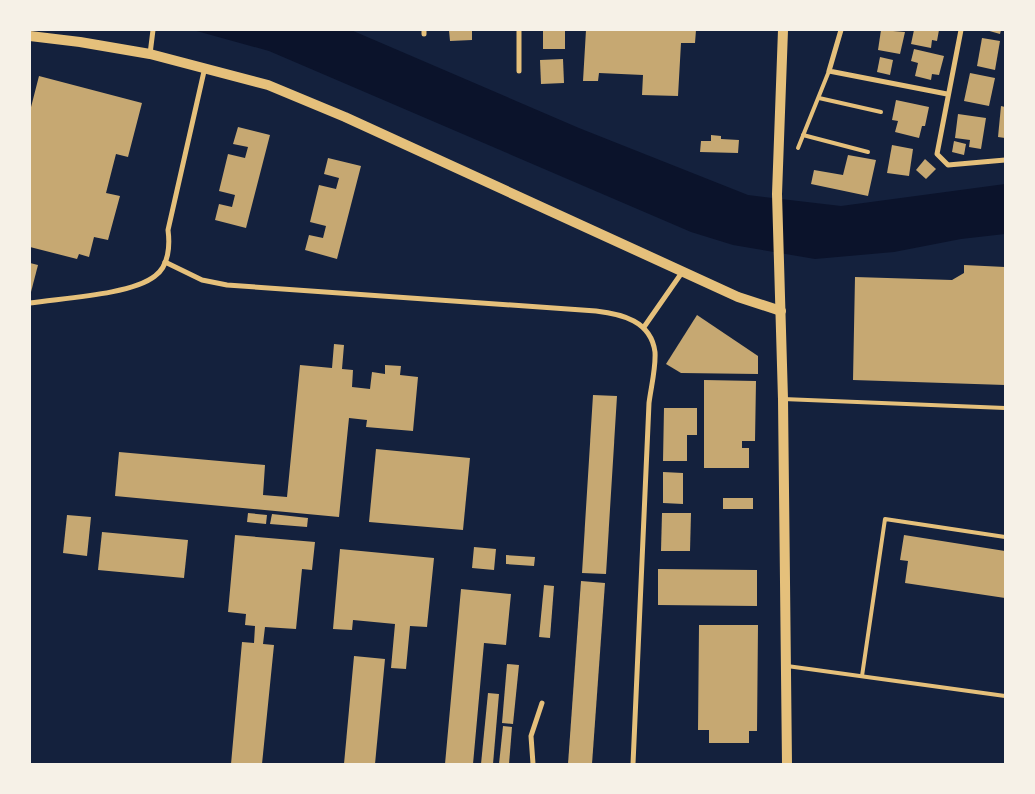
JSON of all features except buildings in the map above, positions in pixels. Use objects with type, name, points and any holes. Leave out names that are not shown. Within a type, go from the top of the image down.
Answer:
[{"type":"main road","points":[[783,30],[776,194],[784,399],[787,764]]},
{"type":"main road","points":[[30,36],[150,54],[268,85],[683,270],[738,297],[781,311]]},
{"type":"street","points":[[150,54],[154,30]]},
{"type":"street","points":[[519,30],[519,71]]},
{"type":"street","points":[[841,30],[829,72],[947,94]]},
{"type":"street","points":[[961,30],[947,94],[937,154],[948,165],[1005,160]]},
{"type":"street","points":[[30,303],[134,287],[156,276],[165,262],[170,247],[168,230],[205,67]]},
{"type":"street","points":[[165,262],[202,280],[228,285],[596,311],[621,314],[644,327],[655,351],[649,403],[633,764]]},
{"type":"street","points":[[644,327],[683,270]]},
{"type":"street","points":[[534,764],[531,736],[542,703]]},
{"type":"lane","points":[[798,148],[829,72]]},
{"type":"lane","points":[[819,98],[881,112]]},
{"type":"lane","points":[[803,135],[868,152]]},
{"type":"lane","points":[[784,399],[1005,408]]},
{"type":"lane","points":[[862,676],[885,519],[1005,537]]},
{"type":"lane","points":[[787,666],[1005,696]]},
{"type":"water","points":[[193,30],[351,30],[579,128],[748,195],[841,206],[1005,184],[1005,234],[961,239],[894,252],[815,259],[733,245],[691,232],[269,51]]}]
